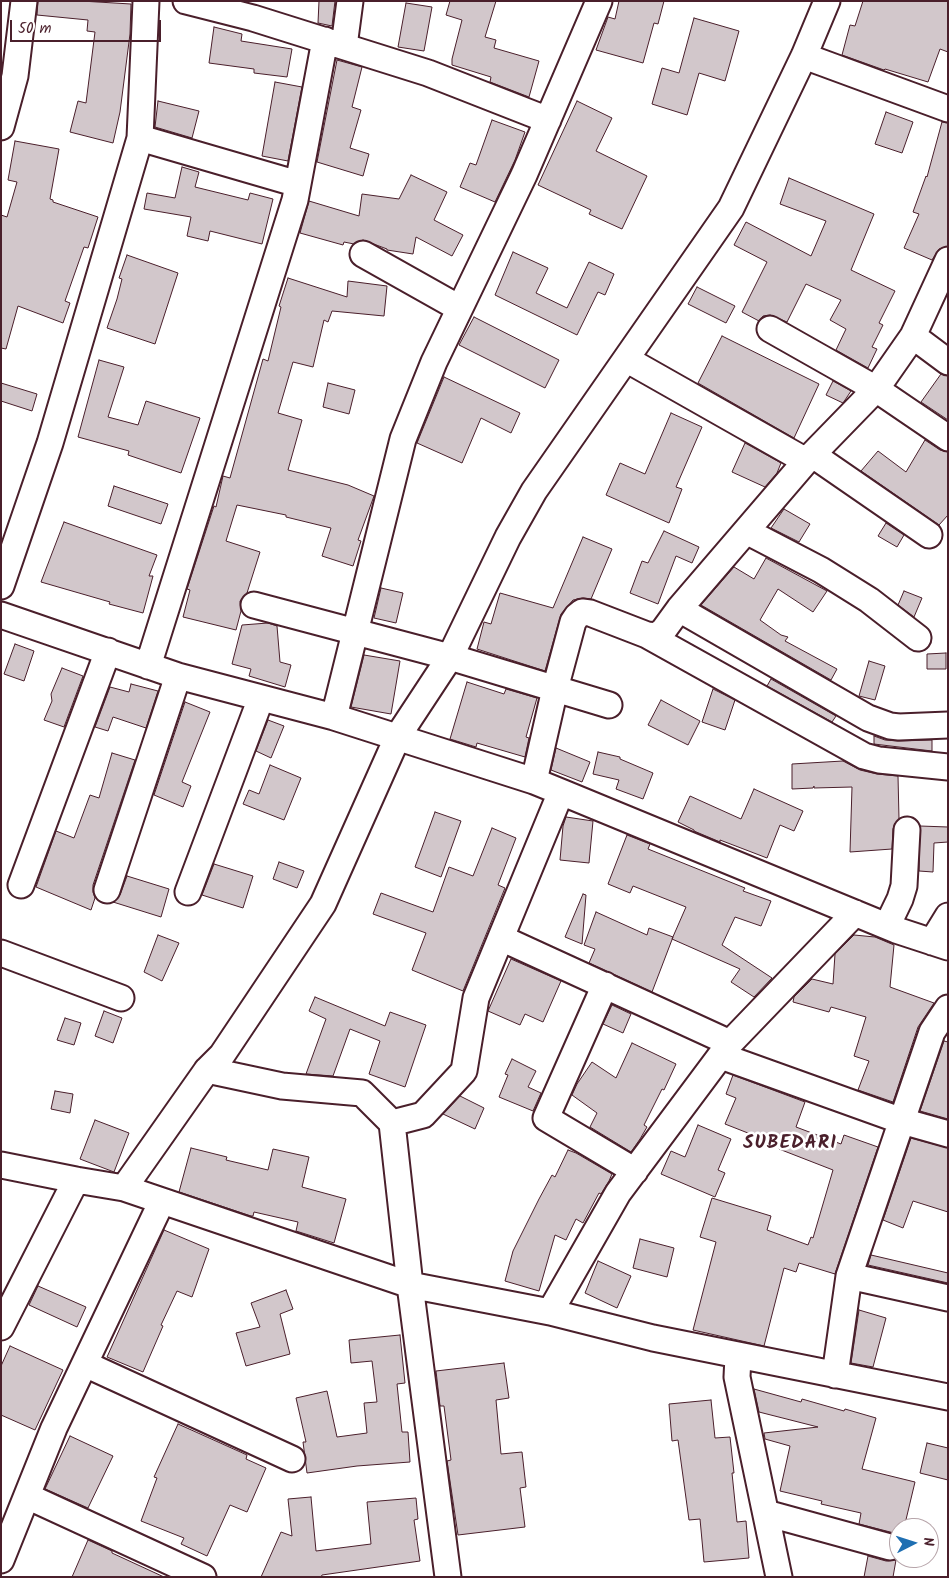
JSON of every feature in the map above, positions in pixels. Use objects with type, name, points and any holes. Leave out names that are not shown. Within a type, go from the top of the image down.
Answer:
[{"type":"street","points":[[1,128],[8,75],[24,1]]},
{"type":"street","points":[[1,586],[50,443],[140,138],[146,1]]},
{"type":"street","points":[[186,1],[254,10],[335,43],[428,73],[548,120]]},
{"type":"street","points":[[148,666],[295,200],[335,43],[350,1]]},
{"type":"street","points":[[334,717],[403,439],[434,362],[524,175],[599,1]]},
{"type":"street","points":[[124,1188],[207,1070],[222,1055],[323,904],[398,736],[450,657],[508,537],[534,491],[732,208],[804,56],[827,1]]},
{"type":"street","points":[[804,56],[948,109]]},
{"type":"street","points":[[140,138],[298,184]]},
{"type":"street","points":[[363,254],[459,308]]},
{"type":"street","points":[[647,635],[656,636],[663,631],[679,609],[810,458],[876,389],[913,336],[948,260]]},
{"type":"street","points":[[770,328],[876,389],[948,438]]},
{"type":"street","points":[[913,336],[948,362]]},
{"type":"street","points":[[626,360],[810,458],[929,535]]},
{"type":"street","points":[[746,531],[821,570],[861,595],[918,638]]},
{"type":"street","points":[[254,605],[450,657],[609,705]]},
{"type":"street","points":[[679,609],[868,718],[890,726],[899,727],[948,725]]},
{"type":"street","points":[[534,781],[555,689],[573,622],[582,612],[590,613],[647,635],[864,756],[879,760],[948,766]]},
{"type":"street","points":[[1,615],[178,676],[334,717],[534,781],[886,926],[940,944],[948,916]]},
{"type":"street","points":[[21,884],[108,652]]},
{"type":"street","points":[[107,890],[178,676]]},
{"type":"street","points":[[188,892],[261,698]]},
{"type":"street","points":[[392,1123],[423,1115],[464,1070],[476,998],[561,792]]},
{"type":"street","points":[[886,926],[900,899],[904,886],[907,830]]},
{"type":"street","points":[[550,1312],[618,1193],[725,1050],[855,913]]},
{"type":"street","points":[[500,938],[605,985],[725,1050],[902,1121],[948,1134]]},
{"type":"street","points":[[1,953],[121,998]]},
{"type":"street","points":[[605,985],[546,1118],[635,1170]]},
{"type":"street","points":[[835,1375],[848,1276],[932,1032],[948,1008]]},
{"type":"street","points":[[207,1070],[282,1086],[362,1093],[392,1123],[410,1284],[448,1577]]},
{"type":"street","points":[[1,1165],[124,1188],[410,1284],[550,1312],[653,1338],[738,1356],[948,1397]]},
{"type":"street","points":[[1,1327],[76,1180]]},
{"type":"street","points":[[1,1560],[54,1428],[162,1201]]},
{"type":"street","points":[[848,1276],[948,1298]]},
{"type":"street","points":[[738,1356],[737,1377],[779,1577]]},
{"type":"street","points":[[85,1364],[292,1459]]},
{"type":"street","points":[[27,1496],[203,1577]]},
{"type":"street","points":[[766,1513],[889,1547]]},
{"type":"building","points":[[38,1],[131,4],[130,34],[120,112],[113,143],[70,132],[78,101],[86,103],[95,32],[87,31],[88,20],[37,15]]},
{"type":"building","points":[[319,1],[335,1],[332,26],[318,23]]},
{"type":"building","points":[[450,1],[496,1],[485,37],[496,40],[494,48],[539,61],[529,97],[490,82],[491,77],[452,65],[462,20],[446,15]]},
{"type":"building","points":[[619,1],[664,1],[658,24],[654,23],[643,63],[596,50],[608,17],[615,19]]},
{"type":"building","points":[[863,1],[948,1],[948,52],[940,49],[928,82],[884,70],[842,55],[850,25],[855,26]]},
{"type":"building","points":[[406,3],[432,7],[424,51],[398,47]]},
{"type":"building","points":[[694,18],[739,31],[725,81],[699,73],[687,115],[652,104],[662,68],[679,73]]},
{"type":"building","points":[[214,27],[242,34],[241,41],[292,49],[287,77],[254,73],[254,69],[209,63]]},
{"type":"building","points":[[337,60],[362,67],[352,107],[361,110],[350,148],[369,154],[363,176],[317,162]]},
{"type":"building","points":[[275,82],[302,87],[288,161],[262,156]]},
{"type":"building","points":[[158,101],[199,111],[192,138],[155,127]]},
{"type":"building","points":[[577,101],[612,118],[596,151],[647,176],[622,229],[589,214],[591,210],[538,185]]},
{"type":"building","points":[[886,112],[913,122],[902,153],[875,144]]},
{"type":"building","points":[[492,120],[525,132],[515,160],[495,202],[460,187],[470,163],[476,165]]},
{"type":"building","points":[[942,122],[948,123],[948,246],[939,249],[932,260],[904,248],[919,214],[913,212],[927,177]]},
{"type":"building","points":[[15,141],[59,149],[50,199],[53,202],[98,217],[88,248],[84,247],[65,301],[70,303],[63,323],[18,306],[6,349],[1,348],[1,215],[7,217],[17,182],[8,180]]},
{"type":"building","points":[[182,167],[199,172],[195,187],[248,200],[250,193],[273,199],[262,244],[210,231],[208,241],[187,236],[191,217],[144,209],[147,193],[175,198]]},
{"type":"building","points":[[411,175],[447,192],[434,220],[463,235],[452,256],[416,237],[413,254],[387,250],[363,240],[354,244],[344,242],[343,245],[300,233],[309,201],[359,216],[362,194],[399,199]]},
{"type":"building","points":[[789,178],[874,214],[851,270],[895,291],[879,323],[883,325],[872,347],[877,349],[868,368],[836,350],[846,329],[830,320],[841,300],[806,284],[787,322],[770,315],[763,316],[759,321],[742,312],[767,262],[734,245],[746,222],[811,256],[826,221],[780,204]]},
{"type":"building","points":[[513,252],[548,268],[536,293],[567,308],[589,262],[614,274],[605,295],[598,292],[577,335],[495,295]]},
{"type":"building","points":[[127,255],[178,273],[155,344],[107,328],[117,299],[122,279],[119,278]]},
{"type":"building","points":[[288,278],[347,297],[348,281],[387,286],[384,316],[332,311],[328,322],[324,320],[313,367],[293,362],[278,413],[302,420],[288,470],[348,485],[374,496],[358,540],[361,541],[353,566],[322,556],[331,528],[286,517],[286,515],[237,505],[226,541],[260,552],[247,593],[240,601],[241,611],[236,630],[183,617],[190,590],[187,589],[214,506],[216,507],[223,476],[230,478],[263,359],[268,361],[281,307],[279,306]]},
{"type":"building","points":[[697,287],[735,306],[726,323],[688,304]]},
{"type":"building","points":[[474,317],[559,360],[545,388],[459,345]]},
{"type":"building","points":[[722,336],[819,384],[794,438],[698,383]]},
{"type":"building","points":[[99,360],[124,367],[108,417],[138,425],[146,401],[200,418],[181,473],[128,455],[129,451],[78,437]]},
{"type":"building","points":[[941,374],[948,376],[948,420],[921,402]]},
{"type":"building","points":[[444,377],[520,413],[511,433],[481,418],[462,463],[417,443]]},
{"type":"building","points":[[833,381],[851,391],[843,403],[826,395]]},
{"type":"building","points":[[1,383],[37,394],[32,411],[1,401]]},
{"type":"building","points":[[328,383],[355,390],[349,414],[323,407]]},
{"type":"building","points":[[671,413],[702,427],[676,487],[682,489],[669,523],[606,495],[620,463],[645,474]]},
{"type":"building","points":[[925,440],[940,450],[948,452],[948,515],[939,525],[861,471],[878,451],[906,472]]},
{"type":"building","points":[[745,443],[781,463],[777,473],[765,487],[732,472]]},
{"type":"building","points":[[114,486],[168,504],[161,524],[108,506]]},
{"type":"building","points":[[784,509],[810,524],[799,542],[771,528]]},
{"type":"building","points":[[64,522],[157,555],[149,576],[153,576],[143,613],[41,582]]},
{"type":"building","points":[[886,523],[904,535],[897,547],[878,536]]},
{"type":"building","points":[[664,531],[699,547],[692,563],[676,556],[658,604],[630,593],[642,561],[648,563]]},
{"type":"building","points":[[583,537],[612,549],[591,599],[573,600],[561,614],[545,671],[477,649],[484,622],[491,624],[500,593],[553,608]]},
{"type":"building","points":[[766,558],[827,591],[813,612],[778,589],[760,620],[781,635],[788,637],[785,641],[837,669],[831,680],[701,605],[734,567],[754,579]]},
{"type":"building","points":[[381,588],[403,593],[396,623],[374,618]]},
{"type":"building","points":[[904,591],[922,598],[914,617],[898,605]]},
{"type":"building","points":[[268,623],[277,626],[280,662],[291,665],[285,687],[249,676],[251,669],[232,664],[242,625]]},
{"type":"building","points":[[15,644],[34,651],[24,681],[4,674]]},
{"type":"building","points":[[946,653],[946,669],[927,669],[927,654]]},
{"type":"building","points":[[364,655],[400,661],[391,714],[351,707]]},
{"type":"building","points":[[869,661],[885,666],[875,700],[859,696]]},
{"type":"building","points":[[62,668],[83,676],[64,727],[44,720],[52,701],[51,694]]},
{"type":"building","points":[[771,679],[836,716],[832,722],[767,686]]},
{"type":"building","points":[[467,682],[504,694],[506,689],[537,698],[526,737],[529,738],[525,757],[477,743],[476,747],[450,739]]},
{"type":"building","points":[[131,684],[158,691],[146,728],[113,717],[108,731],[95,727],[110,687],[129,692]]},
{"type":"building","points":[[713,689],[735,700],[725,730],[702,722]]},
{"type":"building","points":[[661,700],[700,721],[688,745],[648,725]]},
{"type":"building","points":[[185,702],[210,712],[182,782],[191,786],[183,807],[154,795]]},
{"type":"building","points":[[268,720],[284,726],[271,758],[256,751]]},
{"type":"building","points":[[874,736],[885,740],[898,741],[932,740],[932,751],[874,744]]},
{"type":"building","points":[[556,748],[590,762],[582,782],[551,770]]},
{"type":"building","points":[[598,752],[620,757],[620,759],[653,773],[643,799],[616,789],[619,780],[593,774]]},
{"type":"building","points":[[112,753],[135,760],[93,885],[95,898],[91,910],[36,887],[56,831],[74,838],[90,795],[99,798]]},
{"type":"building","points":[[843,761],[860,770],[898,776],[899,819],[893,829],[892,849],[850,852],[852,787],[814,788],[814,786],[813,788],[792,789],[792,764]]},
{"type":"building","points":[[270,765],[301,778],[284,820],[243,804],[249,790],[259,794]]},
{"type":"building","points":[[754,789],[803,811],[794,831],[780,825],[767,858],[720,840],[720,842],[678,822],[690,796],[741,819]]},
{"type":"building","points":[[435,812],[461,821],[441,877],[415,867]]},
{"type":"building","points":[[566,817],[593,821],[589,863],[560,860],[563,826]]},
{"type":"building","points":[[920,826],[948,827],[948,842],[934,843],[933,872],[919,871]]},
{"type":"building","points":[[492,828],[516,838],[498,885],[505,888],[463,991],[412,970],[426,933],[373,914],[381,893],[433,912],[449,867],[473,876]]},
{"type":"building","points":[[627,835],[650,844],[648,849],[745,888],[743,891],[771,901],[761,926],[735,917],[722,945],[772,978],[754,997],[731,982],[740,969],[672,939],[686,907],[633,886],[630,893],[608,884]]},
{"type":"building","points":[[279,862],[304,871],[297,888],[273,879]]},
{"type":"building","points":[[214,864],[253,876],[243,908],[202,895]]},
{"type":"building","points":[[127,876],[169,889],[161,917],[113,902],[120,895]]},
{"type":"building","points":[[583,894],[586,895],[582,944],[565,937]]},
{"type":"building","points":[[596,912],[647,935],[649,928],[673,937],[652,992],[589,963],[595,949],[584,945]]},
{"type":"building","points":[[158,935],[179,943],[162,981],[144,972]]},
{"type":"building","points":[[854,935],[875,937],[894,945],[890,987],[934,1003],[918,1027],[893,1102],[858,1090],[869,1061],[854,1056],[866,1017],[831,1007],[829,1012],[793,1002],[794,997],[812,979],[833,984],[835,954]]},
{"type":"building","points":[[511,959],[561,981],[543,1022],[525,1014],[520,1025],[488,1011]]},
{"type":"building","points":[[315,997],[385,1026],[390,1012],[426,1025],[405,1087],[369,1074],[380,1041],[350,1029],[333,1076],[306,1074],[326,1019],[309,1011]]},
{"type":"building","points":[[612,1005],[631,1014],[623,1033],[603,1024]]},
{"type":"building","points":[[104,1011],[122,1018],[113,1043],[95,1036]]},
{"type":"building","points":[[65,1018],[81,1023],[74,1045],[57,1040]]},
{"type":"building","points":[[944,1041],[948,1042],[948,1119],[920,1111]]},
{"type":"building","points":[[632,1043],[676,1064],[644,1125],[647,1127],[631,1152],[590,1127],[597,1113],[572,1095],[592,1062],[616,1078]]},
{"type":"building","points":[[512,1059],[536,1071],[528,1087],[541,1093],[533,1111],[499,1097],[508,1075],[505,1074]]},
{"type":"building","points":[[733,1075],[805,1102],[796,1127],[841,1144],[844,1135],[878,1147],[835,1274],[799,1263],[796,1272],[784,1268],[764,1346],[693,1330],[716,1242],[700,1237],[712,1198],[771,1216],[767,1230],[808,1245],[811,1237],[813,1238],[833,1170],[779,1149],[781,1146],[725,1124],[736,1098],[726,1094]]},
{"type":"building","points":[[55,1091],[73,1094],[70,1113],[51,1109]]},
{"type":"building","points":[[460,1096],[484,1108],[475,1129],[443,1114]]},
{"type":"building","points":[[95,1120],[129,1133],[114,1172],[80,1159]]},
{"type":"building","points":[[698,1125],[731,1139],[718,1170],[725,1173],[715,1197],[661,1174],[671,1151],[685,1157]]},
{"type":"building","points":[[911,1138],[948,1148],[948,1212],[913,1201],[903,1228],[883,1220]]},
{"type":"building","points":[[191,1148],[227,1157],[226,1160],[268,1170],[273,1149],[309,1157],[302,1187],[346,1199],[334,1243],[296,1231],[298,1222],[254,1212],[253,1216],[251,1216],[179,1192]]},
{"type":"building","points":[[568,1150],[612,1174],[609,1181],[601,1194],[599,1193],[583,1223],[576,1219],[566,1240],[555,1235],[539,1291],[505,1281],[513,1251],[552,1175],[555,1177]]},
{"type":"building","points":[[164,1230],[209,1249],[192,1297],[177,1291],[161,1325],[163,1326],[143,1372],[107,1357]]},
{"type":"building","points":[[640,1239],[674,1248],[667,1277],[633,1268]]},
{"type":"building","points":[[871,1255],[948,1273],[948,1283],[868,1265]]},
{"type":"building","points":[[598,1261],[631,1276],[617,1308],[585,1293]]},
{"type":"building","points":[[38,1286],[86,1307],[77,1327],[29,1305]]},
{"type":"building","points":[[286,1290],[293,1309],[280,1314],[290,1354],[246,1366],[236,1333],[260,1327],[251,1303]]},
{"type":"building","points":[[859,1310],[886,1318],[873,1367],[851,1363]]},
{"type":"building","points":[[400,1335],[405,1383],[397,1384],[402,1432],[408,1432],[410,1462],[357,1466],[307,1473],[303,1442],[306,1442],[296,1398],[327,1391],[337,1437],[367,1433],[364,1403],[377,1402],[372,1361],[351,1363],[349,1340]]},
{"type":"building","points":[[10,1346],[63,1370],[35,1430],[1,1415],[1,1366]]},
{"type":"building","points":[[504,1363],[509,1398],[496,1400],[501,1454],[522,1452],[526,1487],[520,1488],[525,1527],[458,1535],[447,1461],[451,1460],[444,1406],[440,1406],[436,1371]]},
{"type":"building","points":[[754,1389],[801,1402],[802,1399],[876,1418],[862,1469],[915,1482],[906,1518],[889,1518],[889,1532],[859,1524],[861,1513],[821,1504],[822,1501],[780,1491],[790,1446],[765,1439],[764,1433],[818,1427],[759,1412]]},
{"type":"building","points":[[711,1400],[715,1438],[730,1437],[737,1522],[746,1521],[749,1558],[704,1562],[700,1519],[689,1520],[678,1440],[672,1441],[669,1404]]},
{"type":"building","points":[[178,1424],[247,1455],[246,1459],[266,1468],[247,1512],[230,1505],[207,1556],[181,1544],[184,1538],[141,1521],[157,1478],[154,1477]]},
{"type":"building","points":[[70,1436],[113,1456],[88,1508],[45,1489]]},
{"type":"building","points":[[927,1443],[948,1448],[948,1480],[920,1473]]},
{"type":"building","points":[[311,1497],[316,1551],[371,1544],[367,1502],[416,1498],[418,1519],[414,1520],[420,1561],[322,1575],[321,1577],[261,1577],[281,1532],[292,1536],[288,1499]]},
{"type":"building","points":[[88,1540],[112,1551],[112,1553],[164,1577],[72,1577]]},
{"type":"building","points":[[868,1556],[889,1561],[889,1568],[895,1568],[893,1577],[864,1577]]},
{"type":"district","name":"SUBEDARI","points":[[790,1145]]}]
